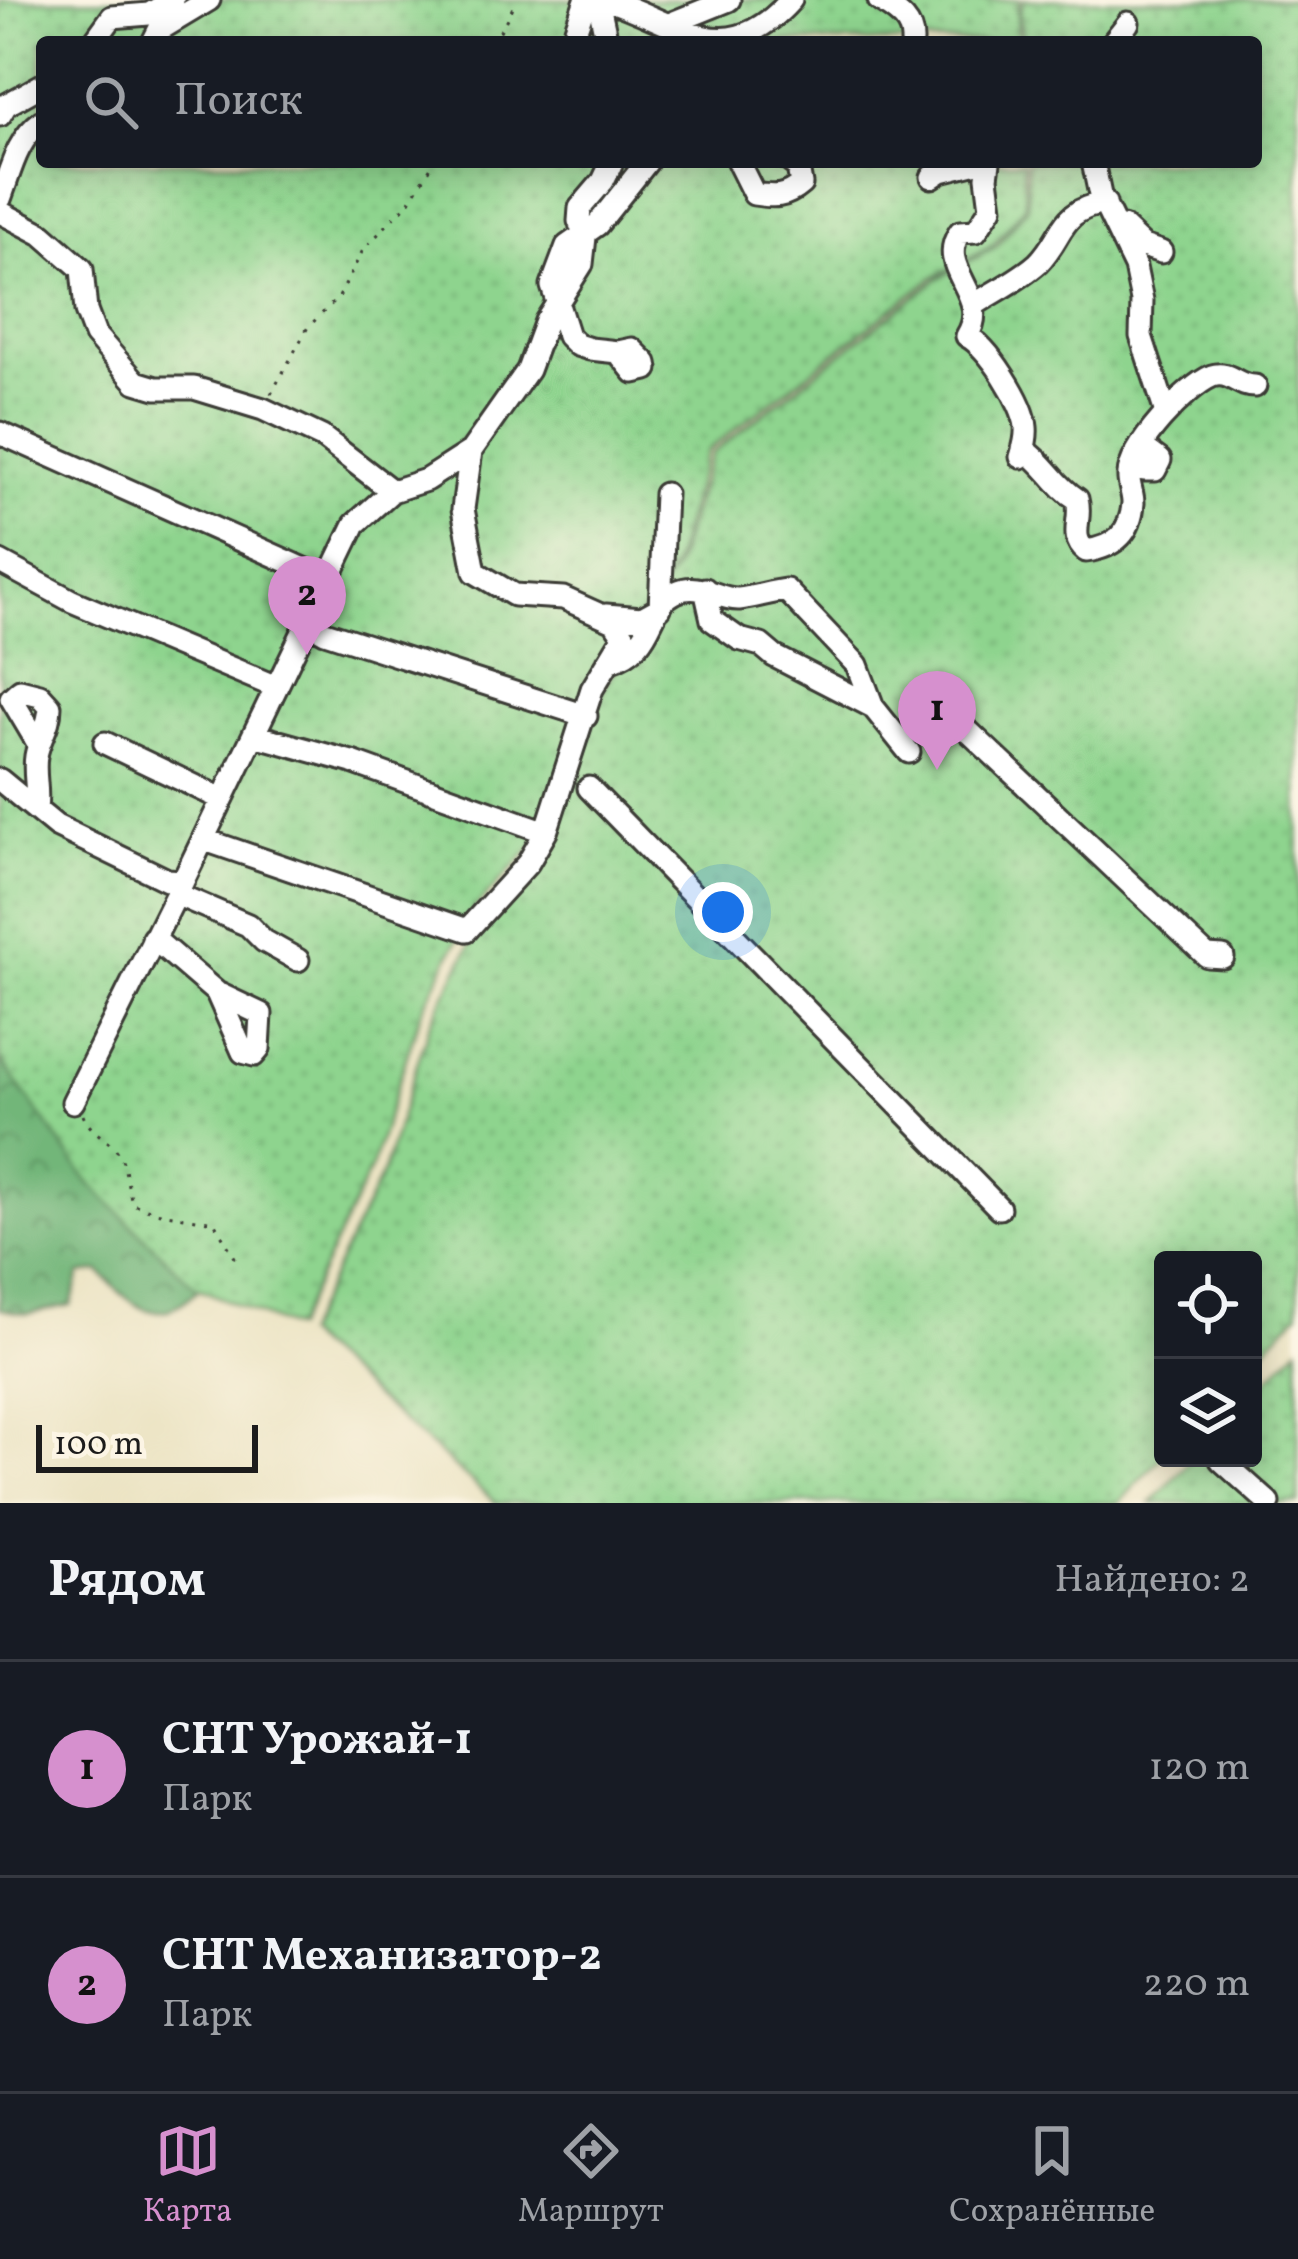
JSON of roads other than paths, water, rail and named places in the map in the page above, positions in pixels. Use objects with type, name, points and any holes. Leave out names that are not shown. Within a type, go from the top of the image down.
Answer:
[{"type":"street","points":[[98,36],[112,17],[149,14],[173,0]]},
{"type":"street","points":[[156,36],[159,29],[209,0]]},
{"type":"street","points":[[578,36],[586,0]]},
{"type":"street","points":[[598,0],[606,36]]},
{"type":"street","points":[[608,0],[673,33],[684,21],[729,0]]},
{"type":"street","points":[[750,36],[791,0]]},
{"type":"street","points":[[879,0],[905,18],[912,36]]},
{"type":"street","points":[[1118,36],[1128,22]]},
{"type":"street","points":[[0,115],[6,105],[36,89]]},
{"type":"street","points":[[0,146],[34,128]]},
{"type":"street","points":[[0,199],[34,128]]},
{"type":"street","points":[[76,1096],[205,840],[355,524],[392,491],[426,480],[471,451],[528,370],[556,303],[581,264],[585,237],[580,208],[609,168]]},
{"type":"street","points":[[585,237],[642,168]]},
{"type":"street","points":[[741,168],[754,194],[777,197],[801,184],[798,168]]},
{"type":"street","points":[[932,177],[953,168]]},
{"type":"street","points":[[989,168],[991,208],[985,220],[976,231],[960,232],[952,242],[961,280],[974,305],[976,321],[967,336],[978,341],[1019,401],[1026,425],[1022,453],[1041,460],[1063,490],[1077,500],[1075,537],[1086,551],[1116,542],[1127,529],[1133,500],[1128,473],[1166,413],[1215,375],[1255,386]]},
{"type":"street","points":[[1095,168],[1107,208],[1135,267],[1142,301],[1141,336],[1166,413]]},
{"type":"street","points":[[974,305],[1042,259],[1066,219],[1086,206],[1107,208],[1136,241],[1161,251]]},
{"type":"street","points":[[0,212],[42,234],[82,269],[86,310],[95,335],[136,382],[156,388],[194,388],[262,409],[322,437],[392,491]]},
{"type":"street","points":[[556,303],[568,336],[577,345],[618,352]]},
{"type":"street","points":[[0,433],[327,579]]},
{"type":"street","points":[[205,840],[466,930],[529,863],[546,832],[592,689],[624,636],[621,626],[563,598],[514,595],[476,572],[463,508],[471,451]]},
{"type":"street","points":[[608,662],[629,656],[650,633],[659,608],[665,494]]},
{"type":"street","points":[[0,562],[71,601],[276,687]]},
{"type":"street","points":[[600,615],[643,618],[674,592],[704,589],[735,600],[786,590],[856,665],[873,706],[909,752]]},
{"type":"street","points":[[704,589],[712,620],[739,639],[761,645],[873,706]]},
{"type":"street","points":[[306,621],[325,632],[586,716]]},
{"type":"street","points":[[948,712],[1207,956],[1223,957]]},
{"type":"street","points":[[254,735],[352,762],[546,832]]},
{"type":"street","points":[[105,743],[222,799]]},
{"type":"street","points":[[36,808],[39,784],[34,762],[39,746]]},
{"type":"street","points":[[0,779],[56,826],[180,887],[298,960]]},
{"type":"street","points":[[589,788],[999,1208]]},
{"type":"street","points":[[153,938],[217,993]]},
{"type":"street","points":[[1229,1467],[1269,1503]]},
{"type":"place","name":"СНТ Механизатор-2","points":[[307,655]]},
{"type":"place","name":"СНТ Урожай-1","points":[[937,770]]}]
